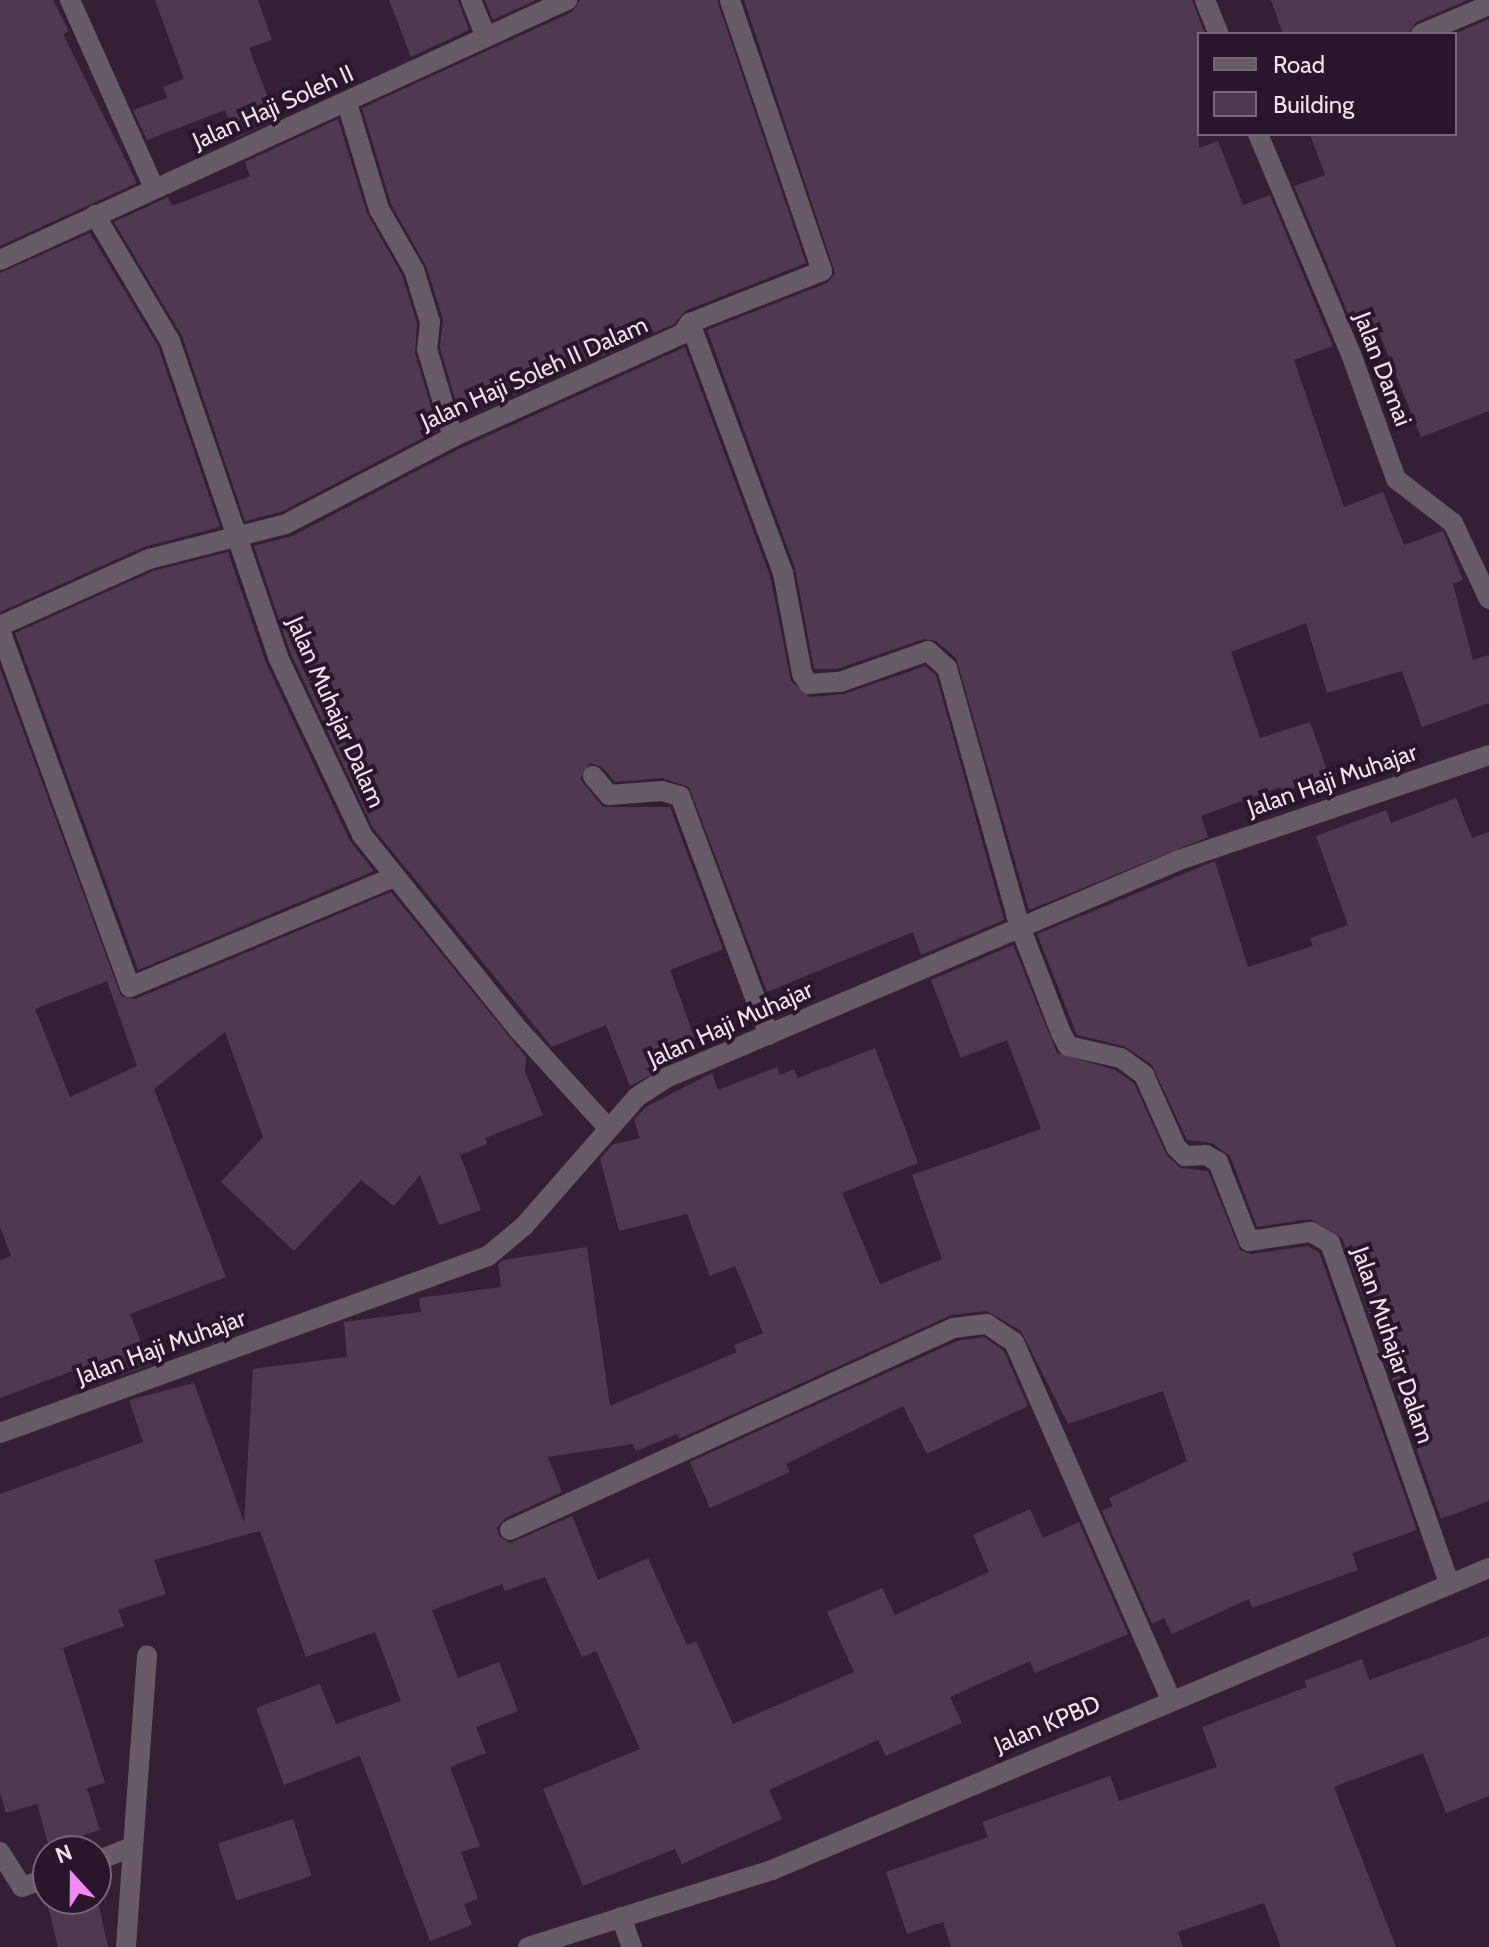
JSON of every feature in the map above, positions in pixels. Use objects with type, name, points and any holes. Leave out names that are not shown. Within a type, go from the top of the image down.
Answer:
[{"type":"street","points":[[70,0],[154,188]]},
{"type":"street","points":[[471,0],[486,37]]},
{"type":"street","name":"Jalan Haji Soleh II","points":[[0,260],[567,0]]},
{"type":"street","name":"Jalan Haji Soleh II Dalam","points":[[0,628],[149,559],[238,533],[286,524],[453,437],[682,334],[690,323],[822,271],[730,0]]},
{"type":"street","points":[[1205,0],[1218,32]]},
{"type":"street","points":[[1426,32],[1489,5]]},
{"type":"street","points":[[347,103],[379,209],[418,283],[430,322],[427,349],[453,437]]},
{"type":"street","name":"Jalan Damai","points":[[1259,136],[1351,354],[1396,479],[1453,523],[1489,599]]},
{"type":"street","name":"Jalan Muhajar Dalam","points":[[95,215],[170,341],[278,657],[362,835],[518,1029],[608,1128]]},
{"type":"street","points":[[690,323],[783,573],[802,674],[809,684],[825,684],[916,652],[928,651],[939,658],[955,697],[1019,924]]},
{"type":"street","points":[[0,628],[130,987],[394,877]]},
{"type":"street","name":"Jalan Haji Muhajar","points":[[0,1433],[488,1256],[524,1226],[637,1097],[666,1078],[1019,924],[1179,860],[1489,755]]},
{"type":"street","points":[[593,776],[609,795],[662,791],[680,796],[769,1035]]},
{"type":"street","name":"Jalan Muhajar Dalam","points":[[1019,924],[1068,1046],[1121,1058],[1144,1075],[1176,1147],[1185,1156],[1206,1155],[1218,1162],[1249,1241],[1311,1232],[1330,1243],[1450,1585]]},
{"type":"street","points":[[510,1530],[953,1328],[987,1324],[1014,1342],[1171,1700]]},
{"type":"street","name":"Jalan KPBD","points":[[528,1947],[772,1870],[1489,1568]]},
{"type":"street","points":[[126,1947],[147,1656]]},
{"type":"street","points":[[112,1855],[133,1847]]},
{"type":"street","points":[[0,1852],[22,1887],[32,1884]]},
{"type":"street","points":[[621,1917],[632,1947]]},
{"type":"building","points":[[0,0],[53,0],[69,31],[63,34],[137,183],[0,246]]},
{"type":"building","points":[[155,0],[258,0],[272,40],[249,48],[276,119],[236,138],[225,110],[147,140],[133,110],[167,98],[163,87],[184,79]]},
{"type":"building","points":[[389,0],[458,0],[469,30],[411,57]]},
{"type":"building","points":[[485,0],[536,0],[493,20]]},
{"type":"building","points":[[580,0],[717,0],[806,263],[685,311],[674,324],[461,419],[440,348],[443,319],[426,266],[391,204],[362,108],[572,12]]},
{"type":"building","points":[[744,0],[1192,0],[1204,32],[1197,32],[1199,148],[1218,141],[1243,205],[1270,195],[1333,346],[1294,360],[1344,507],[1383,492],[1404,545],[1443,531],[1463,580],[1453,584],[1473,660],[1489,655],[1489,703],[1422,727],[1402,671],[1327,693],[1306,623],[1231,652],[1260,738],[1310,722],[1329,776],[1282,792],[1280,787],[1201,816],[1208,837],[1029,910],[956,658],[936,641],[924,639],[837,669],[814,669],[795,568],[707,330],[827,283],[835,273]]},
{"type":"building","points":[[1271,0],[1468,0],[1416,22],[1409,32],[1282,32]]},
{"type":"building","points":[[1489,19],[1489,411],[1421,437],[1378,330],[1358,337],[1294,186],[1325,175],[1311,136],[1457,136],[1457,33]]},
{"type":"building","points":[[338,119],[367,213],[402,275],[417,323],[415,353],[438,430],[281,512],[245,521],[182,336],[114,222],[168,197],[172,206],[250,176],[245,162]]},
{"type":"building","points":[[90,233],[158,346],[220,527],[144,547],[0,612],[0,273]]},
{"type":"building","points":[[685,347],[770,576],[791,681],[810,697],[844,694],[925,666],[936,675],[1004,920],[921,955],[913,932],[767,992],[689,787],[662,778],[615,782],[602,767],[590,763],[580,779],[603,807],[670,807],[723,949],[670,970],[699,1050],[630,1086],[606,1025],[552,1047],[373,828],[290,652],[254,546],[292,536],[459,449]]},
{"type":"building","points":[[228,552],[266,663],[350,841],[374,871],[138,970],[15,633],[153,571]]},
{"type":"building","points":[[0,668],[121,996],[135,999],[391,892],[526,1057],[525,1072],[543,1115],[485,1138],[487,1144],[460,1155],[481,1210],[439,1225],[420,1175],[394,1206],[361,1180],[294,1251],[221,1182],[263,1137],[225,1032],[154,1089],[226,1277],[130,1314],[150,1365],[120,1376],[113,1356],[0,1398],[0,1260],[11,1256],[0,1227]],"holes":[[[107,981],[137,1066],[70,1097],[35,1009]]]},
{"type":"building","points":[[1456,798],[1472,838],[1489,832],[1489,1501],[1441,1519],[1342,1238],[1310,1219],[1257,1227],[1230,1156],[1212,1143],[1187,1140],[1152,1065],[1124,1046],[1077,1035],[1037,934],[1215,861],[1248,967],[1313,946],[1310,938],[1348,925],[1316,836],[1386,810],[1391,823]]},
{"type":"building","points":[[1013,945],[1057,1053],[1115,1070],[1134,1083],[1167,1156],[1181,1168],[1208,1171],[1240,1250],[1251,1254],[1308,1246],[1319,1252],[1417,1530],[1352,1553],[1358,1570],[1252,1608],[1249,1599],[1172,1634],[1164,1618],[1152,1624],[1102,1511],[1113,1506],[1109,1498],[1187,1461],[1163,1391],[1068,1424],[1021,1331],[987,1311],[951,1315],[679,1439],[677,1434],[636,1451],[633,1444],[548,1457],[562,1492],[505,1518],[497,1528],[499,1536],[510,1543],[572,1516],[598,1580],[648,1558],[687,1645],[696,1641],[733,1724],[854,1672],[827,1612],[882,1588],[895,1615],[989,1572],[973,1535],[1030,1509],[1043,1538],[1079,1522],[1128,1634],[1035,1673],[1030,1661],[950,1697],[962,1723],[886,1756],[878,1740],[769,1790],[782,1819],[682,1864],[675,1849],[583,1886],[543,1789],[640,1749],[596,1651],[582,1657],[545,1577],[505,1591],[502,1584],[432,1610],[458,1678],[499,1662],[518,1711],[476,1727],[486,1753],[450,1767],[480,1846],[461,1852],[478,1899],[464,1904],[472,1925],[430,1941],[360,1756],[284,1785],[256,1708],[320,1684],[336,1724],[401,1701],[375,1632],[306,1657],[260,1531],[154,1560],[166,1594],[118,1610],[124,1626],[63,1648],[105,1783],[87,1788],[100,1830],[83,1835],[46,1835],[37,1804],[6,1813],[0,1793],[0,1494],[143,1442],[129,1400],[194,1383],[244,1522],[253,1369],[347,1357],[344,1322],[421,1312],[419,1298],[501,1287],[498,1264],[504,1260],[587,1247],[610,1406],[737,1352],[734,1345],[763,1333],[735,1266],[710,1276],[687,1214],[619,1231],[600,1159],[612,1145],[640,1138],[634,1120],[646,1107],[712,1073],[718,1090],[777,1067],[780,1075],[794,1069],[798,1078],[875,1048],[918,1163],[842,1193],[880,1284],[942,1259],[912,1175],[1041,1129],[1007,1040],[961,1058],[931,980]]},
{"type":"building","points":[[984,1337],[1004,1351],[1028,1406],[927,1454],[903,1406],[786,1464],[790,1472],[710,1508],[690,1462],[957,1341]]},
{"type":"building","points":[[1489,1636],[1489,1796],[1446,1813],[1423,1753],[1334,1787],[1396,1947],[1281,1947],[1264,1903],[1178,1932],[1183,1947],[951,1947],[943,1922],[907,1934],[886,1872],[988,1837],[982,1822],[1110,1776],[1119,1801],[1217,1767],[1202,1727],[1307,1687],[1304,1681],[1362,1659],[1369,1680]]},
{"type":"building","points":[[293,1819],[312,1876],[236,1900],[218,1843]]},
{"type":"building","points":[[50,1915],[101,1915],[108,1947],[58,1947]]}]
